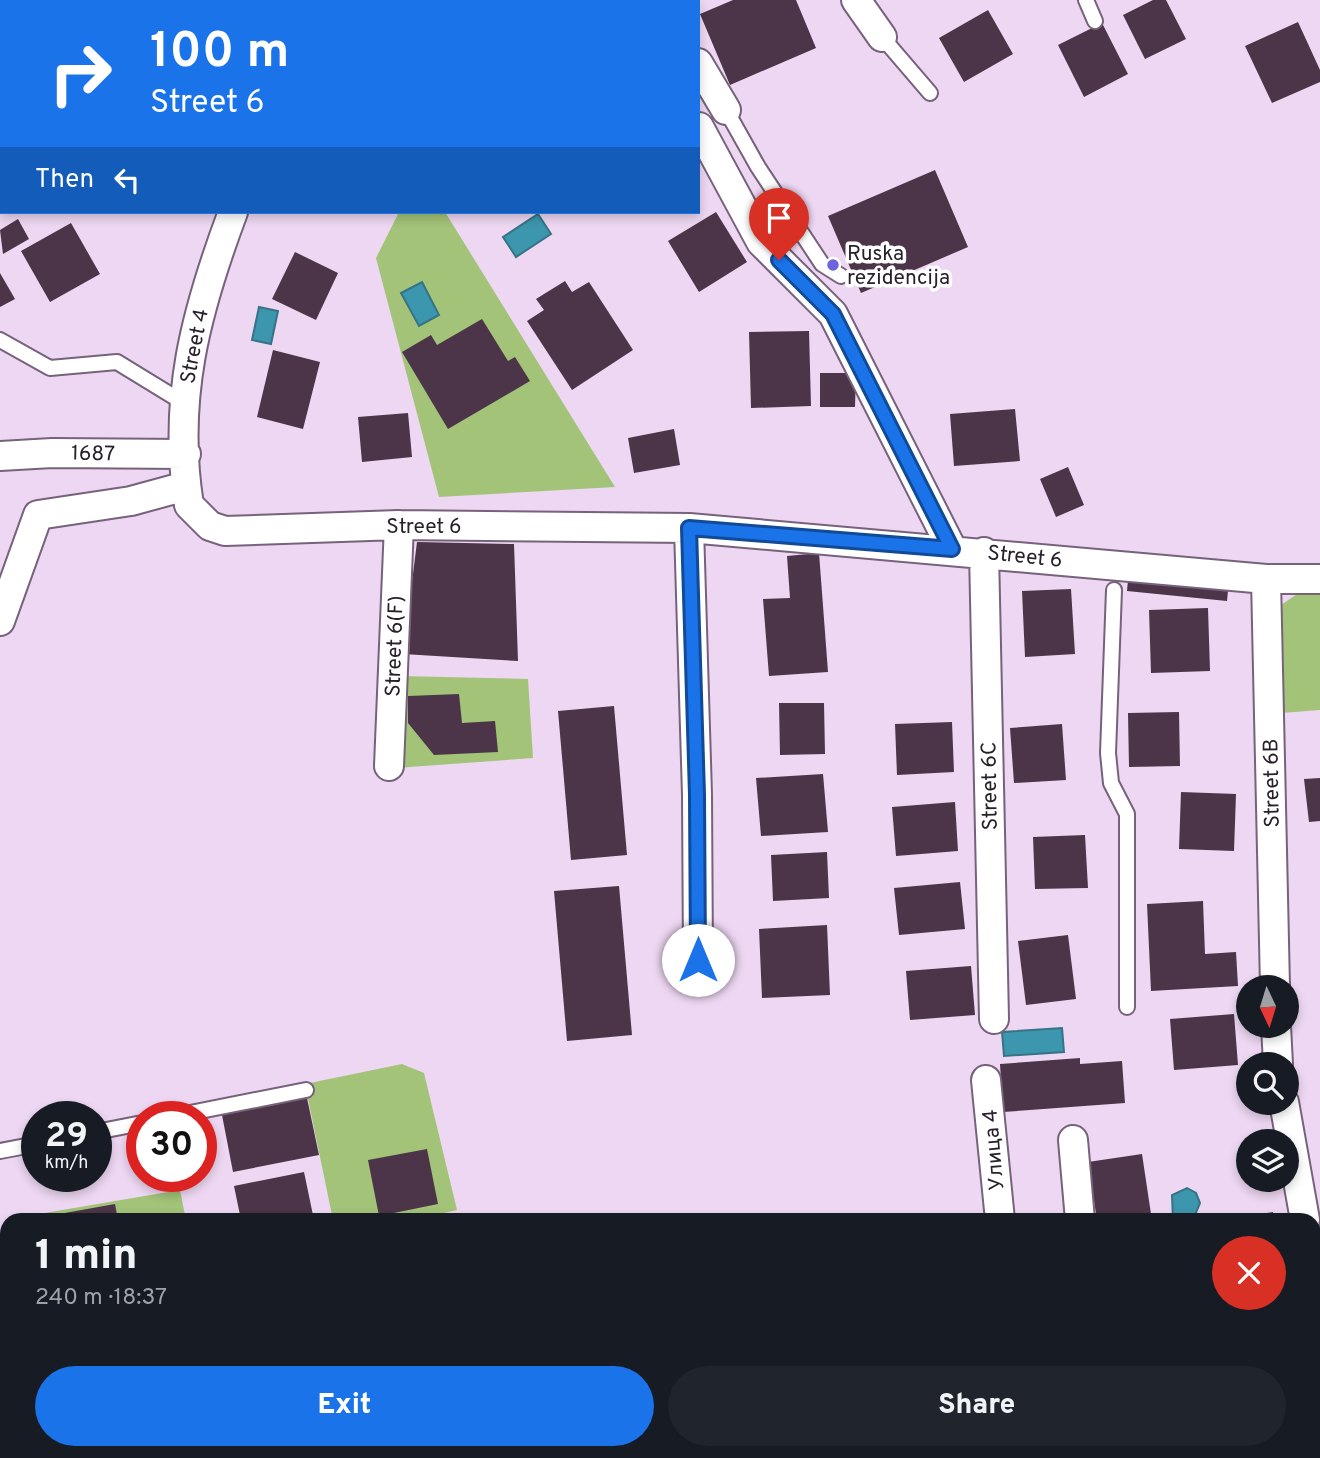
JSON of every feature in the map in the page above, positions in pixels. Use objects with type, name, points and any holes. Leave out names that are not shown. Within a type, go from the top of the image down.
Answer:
[{"type":"street","points":[[856,0],[881,37]]},
{"type":"street","points":[[700,66],[726,110]]},
{"type":"street","points":[[700,129],[761,242],[833,314],[952,549]]},
{"type":"street","name":"Street 4","points":[[186,485],[184,402],[193,333],[232,214]]},
{"type":"street","name":"1687","points":[[0,456],[52,453],[186,454]]},
{"type":"street","points":[[0,621],[38,515],[131,501],[186,485]]},
{"type":"street","name":"Street 6","points":[[186,485],[189,505],[210,526],[225,531],[399,525],[689,528],[952,549],[1266,579],[1320,579]]},
{"type":"street","name":"Street 6(F)","points":[[389,766],[399,739],[399,525]]},
{"type":"street","points":[[689,528],[697,795],[698,960]]},
{"type":"street","name":"Street 6C","points":[[984,552],[994,1019]]},
{"type":"street","name":"Street 6B","points":[[1266,579],[1275,975]]},
{"type":"street","name":"Улица 4","points":[[986,1080],[999,1213]]},
{"type":"street","points":[[1286,1115],[1304,1213]]},
{"type":"street","points":[[1073,1140],[1079,1213]]},
{"type":"lane","points":[[1086,0],[1095,21]]},
{"type":"lane","points":[[881,37],[930,93]]},
{"type":"lane","points":[[726,110],[758,167],[822,264],[841,276]]},
{"type":"lane","points":[[0,340],[50,368],[117,362],[184,402]]},
{"type":"lane","points":[[1114,590],[1108,753],[1111,783],[1127,814],[1127,1007]]},
{"type":"lane","points":[[217,1108],[306,1090]]},
{"type":"lane","points":[[0,1151],[21,1147]]},
{"type":"green space","points":[[398,214],[446,214],[615,487],[439,497],[376,258]]},
{"type":"green space","points":[[1320,592],[1320,710],[1281,713],[1281,605],[1297,594]]},
{"type":"green space","points":[[399,676],[528,679],[533,758],[396,768]]},
{"type":"green space","points":[[402,1064],[424,1073],[457,1210],[444,1213],[332,1213],[305,1084]]},
{"type":"green space","points":[[180,1192],[185,1213],[45,1213]]},
{"type":"water","points":[[538,214],[551,234],[516,257],[503,237]]},
{"type":"water","points":[[422,282],[439,315],[419,326],[401,293]]},
{"type":"water","points":[[259,307],[278,311],[271,344],[252,340]]},
{"type":"water","points":[[1062,1028],[1064,1052],[1004,1056],[1002,1032]]},
{"type":"water","points":[[1187,1188],[1196,1193],[1200,1203],[1196,1213],[1173,1213],[1172,1195]]},
{"type":"building","points":[[733,0],[796,0],[816,48],[730,85],[700,14]]},
{"type":"building","points":[[1153,0],[1166,0],[1186,39],[1145,59],[1123,15]]},
{"type":"building","points":[[988,10],[1013,54],[964,82],[939,38]]},
{"type":"building","points":[[1298,22],[1320,70],[1320,82],[1272,103],[1245,46]]},
{"type":"building","points":[[1102,23],[1128,74],[1084,97],[1058,45]]},
{"type":"building","points":[[935,170],[968,247],[861,293],[828,216]]},
{"type":"building","points":[[716,212],[747,262],[699,292],[668,241]]},
{"type":"building","points":[[18,219],[29,239],[3,254],[0,230]]},
{"type":"building","points":[[71,223],[100,274],[50,302],[21,251]]},
{"type":"building","points":[[295,252],[338,273],[316,320],[272,299]]},
{"type":"building","points":[[0,273],[15,299],[0,307]]},
{"type":"building","points":[[565,281],[572,292],[589,282],[633,350],[572,390],[527,321],[544,310],[536,299]]},
{"type":"building","points":[[482,319],[508,361],[515,357],[530,381],[448,429],[402,352],[431,335],[437,345]]},
{"type":"building","points":[[809,331],[811,406],[751,408],[749,332]]},
{"type":"building","points":[[273,350],[320,362],[303,429],[257,417]]},
{"type":"building","points":[[820,373],[856,373],[855,407],[820,407]]},
{"type":"building","points":[[1015,409],[1020,461],[954,466],[950,414]]},
{"type":"building","points":[[408,413],[412,457],[362,462],[358,417]]},
{"type":"building","points":[[674,429],[680,465],[634,473],[628,438]]},
{"type":"building","points":[[1068,467],[1084,505],[1056,517],[1040,479]]},
{"type":"building","points":[[417,542],[514,544],[518,661],[403,654]]},
{"type":"building","points":[[819,553],[828,672],[769,676],[763,599],[790,598],[787,556]]},
{"type":"building","points":[[1129,569],[1229,580],[1227,601],[1127,591]]},
{"type":"building","points":[[1071,589],[1075,654],[1025,657],[1022,591]]},
{"type":"building","points":[[1208,608],[1210,671],[1151,673],[1149,610]]},
{"type":"building","points":[[459,694],[462,723],[495,721],[498,752],[434,755],[408,723],[408,696]]},
{"type":"building","points":[[779,703],[824,703],[825,754],[780,755]]},
{"type":"building","points":[[614,706],[627,855],[571,860],[558,711]]},
{"type":"building","points":[[1179,712],[1180,766],[1129,767],[1128,713]]},
{"type":"building","points":[[952,722],[954,772],[897,775],[895,724]]},
{"type":"building","points":[[1062,724],[1066,780],[1014,783],[1010,728]]},
{"type":"building","points":[[823,774],[828,832],[761,836],[756,778]]},
{"type":"building","points":[[1320,778],[1320,821],[1309,822],[1304,779]]},
{"type":"building","points":[[1181,792],[1236,794],[1234,851],[1179,849]]},
{"type":"building","points":[[955,802],[958,851],[896,856],[892,807]]},
{"type":"building","points":[[1085,835],[1088,888],[1035,889],[1033,837]]},
{"type":"building","points":[[827,852],[829,898],[773,901],[771,855]]},
{"type":"building","points":[[960,882],[965,929],[899,935],[894,888]]},
{"type":"building","points":[[619,886],[632,1035],[567,1041],[554,891]]},
{"type":"building","points":[[1203,901],[1205,954],[1236,952],[1236,986],[1151,991],[1147,904]]},
{"type":"building","points":[[827,925],[830,995],[762,998],[759,929]]},
{"type":"building","points":[[1068,935],[1076,999],[1026,1005],[1018,941]]},
{"type":"building","points":[[971,966],[975,1015],[910,1020],[906,971]]},
{"type":"building","points":[[1234,1014],[1236,1065],[1174,1070],[1170,1019]]},
{"type":"building","points":[[1080,1058],[1080,1064],[1122,1061],[1125,1103],[1003,1112],[1000,1064]]},
{"type":"building","points":[[307,1098],[319,1155],[233,1172],[222,1115]]},
{"type":"building","points":[[427,1149],[438,1204],[394,1213],[378,1213],[368,1160]]},
{"type":"building","points":[[1142,1154],[1151,1213],[1096,1213],[1088,1162]]},
{"type":"building","points":[[304,1172],[313,1213],[240,1213],[234,1186]]},
{"type":"building","points":[[115,1204],[117,1213],[65,1213]]},
{"type":"place","name":"Ruska rezidencija","points":[[833,265]]},
{"type":"route","points":[[698,960],[697,795],[689,528],[952,549],[833,314],[779,260]]}]
